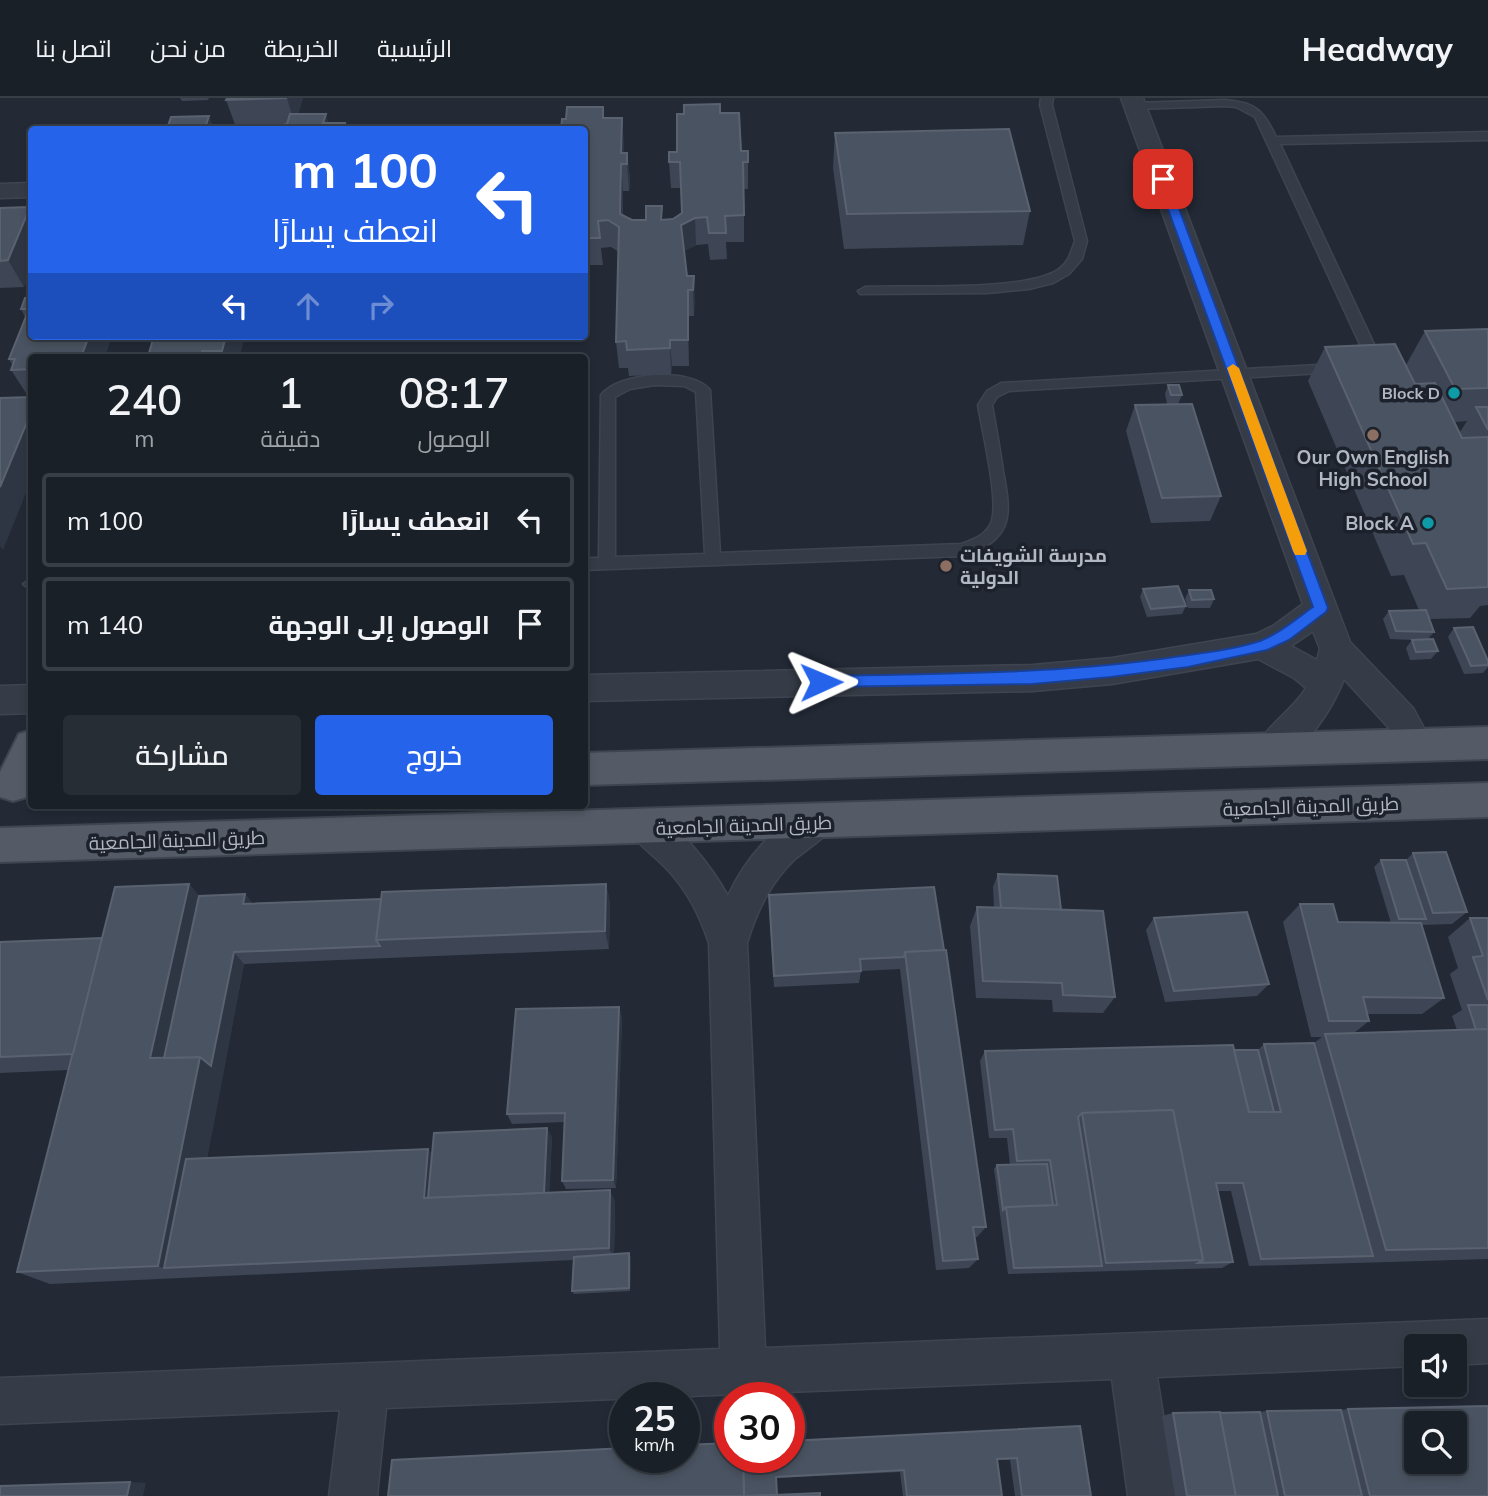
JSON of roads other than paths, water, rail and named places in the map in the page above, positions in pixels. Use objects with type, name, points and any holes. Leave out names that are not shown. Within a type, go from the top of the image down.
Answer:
[{"type":"main road","points":[[588,769],[1488,743]]},
{"type":"main road","points":[[1183,810],[1203,800],[1247,788],[1412,782],[1421,779],[1426,772],[1416,745]]},
{"type":"main road","points":[[15,785],[28,754]]},
{"type":"main road","name":"طريق المدينة الجامعية","points":[[0,845],[647,828],[1488,800]]},
{"type":"street","points":[[1134,102],[1336,649],[1401,718],[1416,745]]},
{"type":"street","points":[[0,191],[28,190]]},
{"type":"street","points":[[588,688],[1033,678],[1124,670],[1261,646],[1284,635],[1321,608]]},
{"type":"street","points":[[1261,646],[1306,669],[1326,685]]},
{"type":"street","points":[[1273,748],[1295,729],[1313,708],[1326,685],[1336,649]]},
{"type":"street","points":[[0,700],[28,699]]},
{"type":"street","points":[[728,943],[739,906],[759,873],[784,844],[816,822]]},
{"type":"street","points":[[647,828],[675,851],[699,877],[717,909],[728,943],[743,1371]]},
{"type":"street","points":[[0,1401],[1488,1341]]},
{"type":"street","points":[[1130,1355],[1152,1496]]},
{"type":"street","points":[[353,1496],[366,1386]]},
{"type":"lane","points":[[865,291],[1023,286],[1051,279],[1071,265],[1077,257],[1081,241],[1046,105],[1047,98]]},
{"type":"lane","points":[[588,564],[962,550],[981,544],[995,534],[1002,520],[1002,505],[985,418],[985,405],[992,394],[1006,386],[1352,369],[1371,365],[1374,361],[1372,355],[1260,114],[1238,104],[1197,101],[1134,102]]},
{"type":"lane","points":[[1273,141],[1488,136]]},
{"type":"lane","points":[[607,563],[608,396],[621,385],[678,380],[698,384],[702,390],[713,559]]},
{"type":"place","name":"Block D","points":[[1454,393]]},
{"type":"place","name":"Our Own English High School","points":[[1373,435]]},
{"type":"place","name":"Block A","points":[[1428,523]]},
{"type":"place","name":"مدرسة الشويفات الدولية","points":[[946,566]]}]
